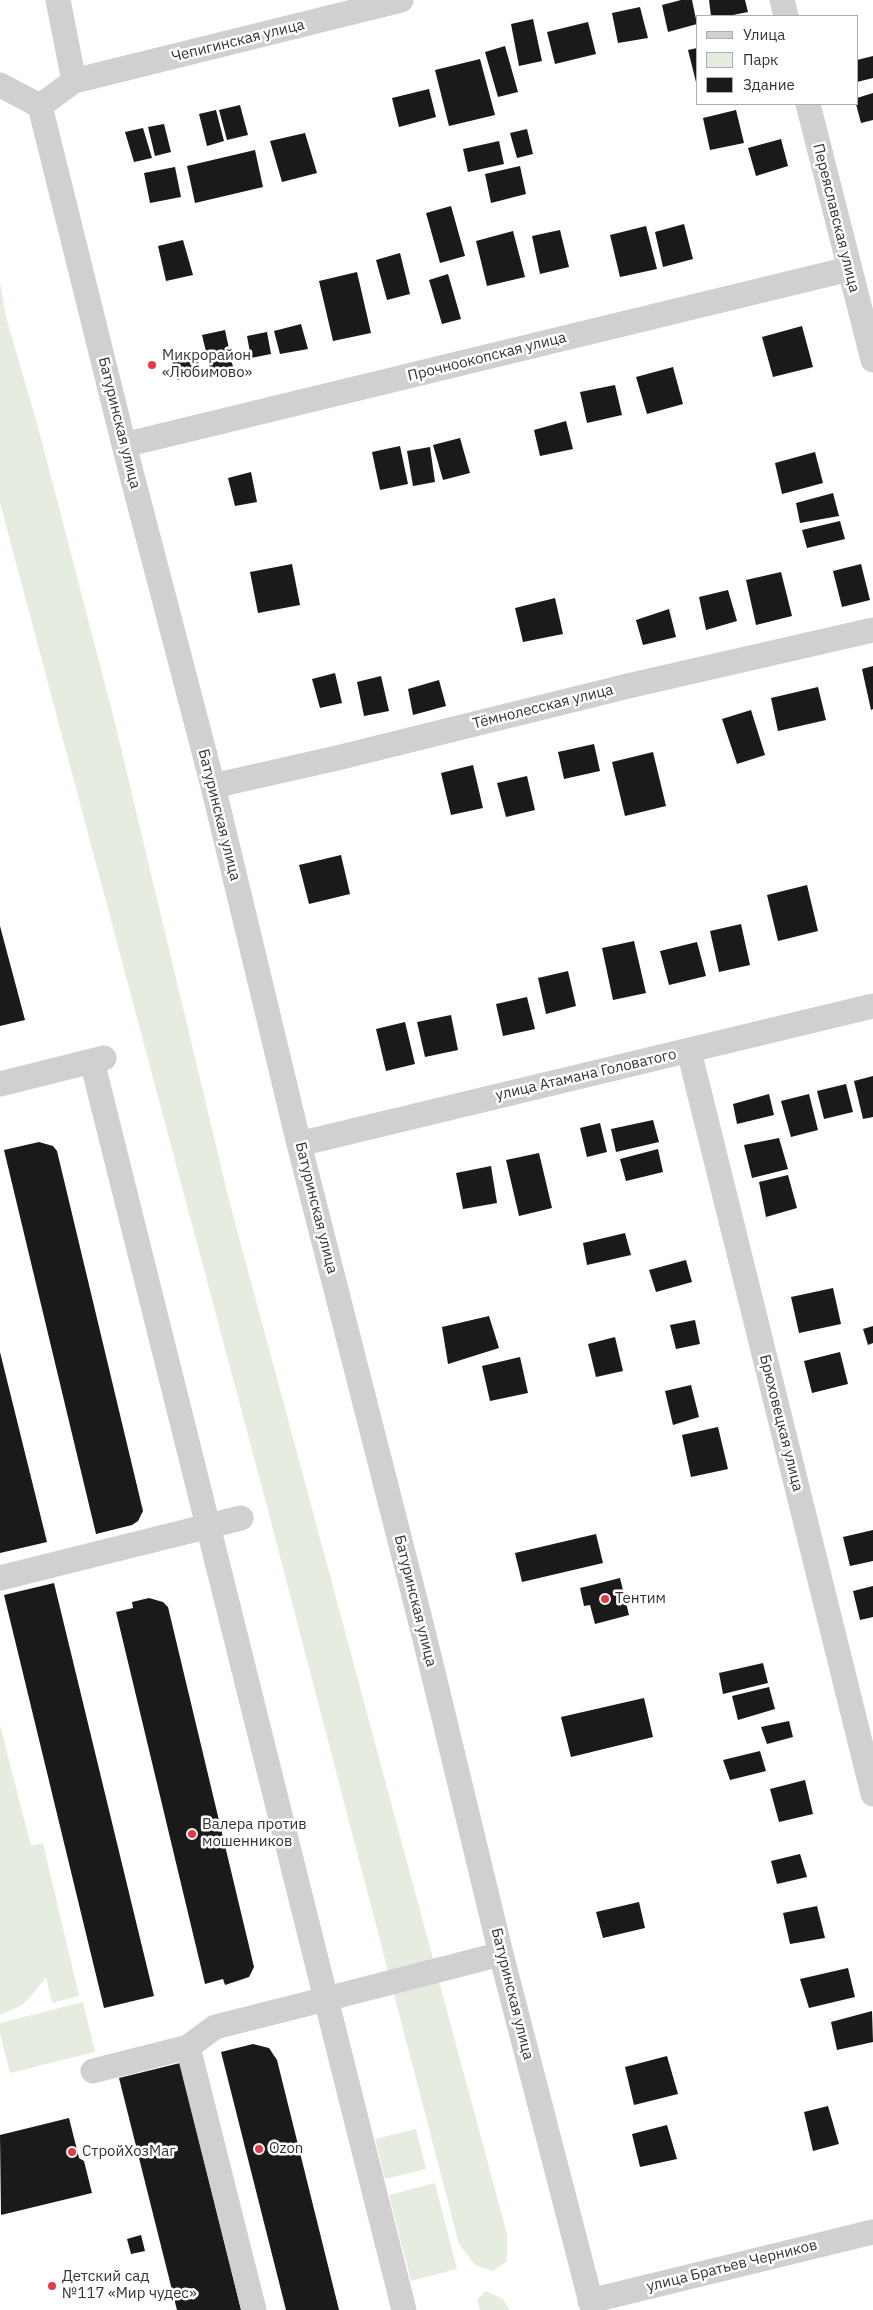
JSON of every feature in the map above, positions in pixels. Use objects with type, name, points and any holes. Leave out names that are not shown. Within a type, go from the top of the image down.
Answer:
[{"type":"street","points":[[0,85],[40,106],[74,81],[58,0]]},
{"type":"street","name":"Чепигинская улица","points":[[74,81],[402,0]]},
{"type":"street","points":[[782,0],[786,15]]},
{"type":"street","name":"Переяславская улица","points":[[808,105],[873,360]]},
{"type":"street","name":"Батуринская улица","points":[[40,106],[124,445],[212,786],[299,1144],[426,1640],[501,1954],[592,2306]]},
{"type":"street","name":"Прочноокопская улица","points":[[124,445],[849,269]]},
{"type":"street","name":"Тёмнолесская улица","points":[[212,786],[337,758],[628,686],[873,630]]},
{"type":"street","name":"улица Атамана Головатого","points":[[299,1144],[873,1006]]},
{"type":"street","name":"Брюховецкая улица","points":[[689,1051],[873,1794]]},
{"type":"street","points":[[0,1084],[98,1060],[207,1526],[404,2310]]},
{"type":"street","points":[[0,1578],[241,1518]]},
{"type":"street","points":[[93,2071],[188,2047],[215,2027],[501,1954]]},
{"type":"street","points":[[188,2047],[254,2310]]},
{"type":"street","name":"улица Братьев Черников","points":[[592,2306],[873,2232]]},
{"type":"green space","points":[[0,282],[6,317],[38,427],[114,719],[229,1200],[507,2234],[507,2261],[493,2271],[475,2265],[459,2244],[264,1495],[0,503]]},
{"type":"green space","points":[[0,1725],[31,1846],[43,1843],[79,1996],[52,2003],[46,1977],[22,2005],[0,2015]]},
{"type":"green space","points":[[83,2002],[95,2052],[10,2073],[0,2033],[0,2023]]},
{"type":"green space","points":[[416,2129],[426,2169],[385,2179],[375,2139]]},
{"type":"green space","points":[[435,2183],[457,2269],[411,2281],[389,2195]]},
{"type":"green space","points":[[486,2291],[503,2299],[510,2310],[480,2310],[477,2300]]},
{"type":"building","points":[[681,0],[692,0],[696,24],[668,32],[662,5]]},
{"type":"building","points":[[709,0],[745,0],[748,12],[733,15],[711,15]]},
{"type":"building","points":[[640,7],[648,38],[618,43],[612,13]]},
{"type":"building","points":[[533,19],[542,61],[519,66],[511,24]]},
{"type":"building","points":[[588,22],[596,54],[555,64],[547,32]]},
{"type":"building","points":[[505,46],[518,92],[498,97],[485,52]]},
{"type":"building","points":[[696,48],[696,82],[688,50]]},
{"type":"building","points":[[873,56],[873,78],[858,82],[858,60]]},
{"type":"building","points":[[480,59],[495,115],[449,126],[435,70]]},
{"type":"building","points":[[429,89],[436,117],[399,127],[392,98]]},
{"type":"building","points":[[873,93],[873,120],[861,123],[856,105],[858,105],[858,98]]},
{"type":"building","points":[[240,105],[248,135],[227,140],[219,110]]},
{"type":"building","points":[[216,110],[224,141],[207,146],[199,114]]},
{"type":"building","points":[[736,110],[744,143],[710,150],[703,118]]},
{"type":"building","points":[[164,124],[171,152],[155,156],[148,127]]},
{"type":"building","points":[[143,128],[152,158],[134,162],[125,132]]},
{"type":"building","points":[[527,129],[533,154],[517,158],[510,133]]},
{"type":"building","points":[[305,133],[317,173],[282,182],[270,141]]},
{"type":"building","points":[[781,139],[788,166],[756,176],[748,148]]},
{"type":"building","points":[[499,141],[504,164],[468,172],[463,149]]},
{"type":"building","points":[[255,150],[263,187],[195,203],[187,166]]},
{"type":"building","points":[[520,166],[526,194],[491,203],[485,174]]},
{"type":"building","points":[[175,167],[181,197],[150,203],[144,173]]},
{"type":"building","points":[[451,206],[465,256],[440,263],[426,213]]},
{"type":"building","points":[[684,224],[693,259],[663,267],[655,232]]},
{"type":"building","points":[[646,226],[657,269],[620,277],[610,235]]},
{"type":"building","points":[[560,230],[569,267],[540,274],[532,236]]},
{"type":"building","points":[[513,231],[525,277],[487,286],[476,241]]},
{"type":"building","points":[[183,240],[193,275],[166,281],[158,246]]},
{"type":"building","points":[[400,253],[410,294],[387,300],[376,260]]},
{"type":"building","points":[[357,272],[371,333],[333,341],[319,281]]},
{"type":"building","points":[[448,274],[461,319],[442,324],[429,280]]},
{"type":"building","points":[[301,324],[308,349],[280,354],[274,331]]},
{"type":"building","points":[[802,326],[813,367],[773,377],[762,337]]},
{"type":"building","points":[[225,330],[234,372],[212,377],[202,335]]},
{"type":"building","points":[[267,332],[271,354],[251,358],[247,336]]},
{"type":"building","points":[[196,352],[201,374],[177,380],[171,358]]},
{"type":"building","points":[[673,367],[683,404],[647,414],[636,377]]},
{"type":"building","points":[[615,385],[622,415],[587,423],[580,392]]},
{"type":"building","points":[[566,421],[573,449],[540,456],[534,430]]},
{"type":"building","points":[[460,438],[470,473],[443,480],[433,445]]},
{"type":"building","points":[[400,446],[408,484],[380,490],[372,452]]},
{"type":"building","points":[[430,447],[435,482],[413,486],[407,451]]},
{"type":"building","points":[[815,452],[823,483],[782,494],[775,463]]},
{"type":"building","points":[[251,472],[257,502],[235,506],[228,478]]},
{"type":"building","points":[[833,493],[839,516],[800,523],[796,503]]},
{"type":"building","points":[[840,521],[845,539],[807,548],[802,530]]},
{"type":"building","points":[[292,564],[300,605],[258,613],[250,572]]},
{"type":"building","points":[[861,564],[870,600],[842,607],[833,571]]},
{"type":"building","points":[[781,572],[792,616],[756,625],[746,580]]},
{"type":"building","points":[[728,590],[737,621],[706,630],[699,597]]},
{"type":"building","points":[[555,598],[563,634],[523,642],[515,608]]},
{"type":"building","points":[[669,609],[676,637],[643,645],[636,620]]},
{"type":"building","points":[[873,666],[873,709],[871,710],[862,669]]},
{"type":"building","points":[[335,673],[342,703],[320,708],[312,679]]},
{"type":"building","points":[[381,676],[389,711],[364,716],[357,682]]},
{"type":"building","points":[[439,680],[446,706],[413,715],[408,689]]},
{"type":"building","points":[[818,687],[826,720],[778,731],[771,698]]},
{"type":"building","points":[[751,710],[765,755],[737,764],[722,719]]},
{"type":"building","points":[[594,744],[600,771],[564,779],[558,752]]},
{"type":"building","points":[[653,752],[666,806],[625,816],[612,762]]},
{"type":"building","points":[[473,765],[483,808],[451,815],[441,773]]},
{"type":"building","points":[[527,776],[535,810],[506,817],[497,783]]},
{"type":"building","points":[[341,855],[350,894],[309,904],[299,865]]},
{"type":"building","points":[[807,885],[818,931],[778,941],[767,895]]},
{"type":"building","points":[[741,924],[750,965],[719,972],[710,931]]},
{"type":"building","points":[[0,926],[25,1020],[0,1026]]},
{"type":"building","points":[[634,941],[646,993],[613,1000],[602,948]]},
{"type":"building","points":[[697,942],[706,976],[669,985],[660,951]]},
{"type":"building","points":[[568,971],[576,1006],[546,1014],[538,978]]},
{"type":"building","points":[[527,997],[535,1029],[503,1036],[496,1004]]},
{"type":"building","points":[[451,1015],[458,1050],[425,1057],[417,1022]]},
{"type":"building","points":[[405,1022],[415,1064],[386,1071],[376,1029]]},
{"type":"building","points":[[873,1076],[873,1117],[863,1119],[854,1081]]},
{"type":"building","points":[[846,1084],[853,1112],[824,1119],[817,1091]]},
{"type":"building","points":[[769,1094],[774,1115],[737,1124],[733,1104]]},
{"type":"building","points":[[809,1094],[818,1130],[791,1137],[781,1101]]},
{"type":"building","points":[[653,1120],[659,1142],[616,1152],[611,1129]]},
{"type":"building","points":[[600,1123],[607,1152],[587,1157],[580,1128]]},
{"type":"building","points":[[779,1138],[788,1169],[752,1178],[744,1145]]},
{"type":"building","points":[[39,1142],[53,1146],[57,1151],[143,1511],[138,1521],[132,1525],[96,1534],[4,1150]]},
{"type":"building","points":[[658,1149],[663,1172],[626,1181],[620,1159]]},
{"type":"building","points":[[539,1153],[552,1208],[519,1216],[506,1160]]},
{"type":"building","points":[[491,1166],[497,1203],[463,1209],[456,1173]]},
{"type":"building","points":[[788,1175],[797,1208],[766,1217],[759,1182]]},
{"type":"building","points":[[625,1233],[631,1255],[587,1265],[583,1243]]},
{"type":"building","points":[[686,1260],[692,1282],[656,1292],[649,1270]]},
{"type":"building","points":[[833,1288],[841,1324],[799,1333],[791,1297]]},
{"type":"building","points":[[489,1316],[499,1348],[448,1364],[442,1327]]},
{"type":"building","points":[[695,1320],[700,1344],[676,1349],[670,1325]]},
{"type":"building","points":[[873,1326],[873,1343],[868,1345],[863,1329]]},
{"type":"building","points":[[615,1337],[623,1371],[596,1377],[588,1344]]},
{"type":"building","points":[[0,1352],[47,1542],[0,1553]]},
{"type":"building","points":[[840,1352],[848,1384],[812,1393],[804,1361]]},
{"type":"building","points":[[520,1357],[528,1393],[490,1401],[482,1366]]},
{"type":"building","points":[[691,1385],[699,1417],[673,1425],[665,1391]]},
{"type":"building","points":[[718,1427],[728,1469],[691,1477],[682,1435]]},
{"type":"building","points":[[873,1530],[873,1561],[850,1566],[843,1537]]},
{"type":"building","points":[[596,1534],[603,1563],[522,1582],[515,1553]]},
{"type":"building","points":[[620,1578],[629,1615],[595,1624],[590,1605],[584,1606],[580,1588]]},
{"type":"building","points":[[54,1583],[154,1996],[104,2008],[4,1595]]},
{"type":"building","points":[[873,1586],[873,1617],[860,1620],[853,1591]]},
{"type":"building","points":[[149,1598],[163,1602],[168,1607],[254,1967],[249,1977],[225,1985],[223,1979],[205,1984],[116,1612],[133,1608],[132,1602]]},
{"type":"building","points":[[763,1663],[768,1683],[723,1694],[719,1673]]},
{"type":"building","points":[[769,1687],[775,1709],[738,1720],[732,1696]]},
{"type":"building","points":[[644,1698],[653,1737],[571,1757],[561,1717]]},
{"type":"building","points":[[789,1721],[793,1737],[767,1744],[761,1727]]},
{"type":"building","points":[[760,1751],[766,1771],[730,1780],[723,1760]]},
{"type":"building","points":[[805,1780],[813,1814],[779,1822],[770,1789]]},
{"type":"building","points":[[800,1854],[807,1877],[777,1884],[771,1861]]},
{"type":"building","points":[[639,1902],[645,1928],[603,1938],[596,1912]]},
{"type":"building","points":[[817,1906],[825,1938],[790,1944],[783,1913]]},
{"type":"building","points":[[848,1968],[855,1997],[809,2008],[800,1979]]},
{"type":"building","points":[[872,2011],[873,2042],[837,2050],[831,2022]]},
{"type":"building","points":[[253,2044],[269,2048],[277,2060],[339,2310],[286,2310],[221,2052]]},
{"type":"building","points":[[667,2056],[678,2094],[634,2105],[625,2067]]},
{"type":"building","points":[[180,2063],[241,2310],[177,2310],[119,2078]]},
{"type":"building","points":[[828,2106],[839,2144],[813,2151],[804,2112]]},
{"type":"building","points":[[69,2118],[79,2158],[84,2161],[92,2193],[1,2215],[0,2135]]},
{"type":"building","points":[[667,2125],[677,2159],[640,2167],[632,2134]]},
{"type":"building","points":[[141,2235],[145,2251],[131,2254],[127,2239]]},
{"type":"place","name":"Микрорайон «Любимово»","points":[[152,365]]},
{"type":"place","name":"Тентим","points":[[605,1599]]},
{"type":"place","name":"Валера против мошенников","points":[[192,1834]]},
{"type":"place","name":"Ozon","points":[[259,2149]]},
{"type":"place","name":"СтройХозМаг","points":[[72,2152]]},
{"type":"place","name":"Детский сад №117 «Мир чудес»","points":[[52,2286]]}]
